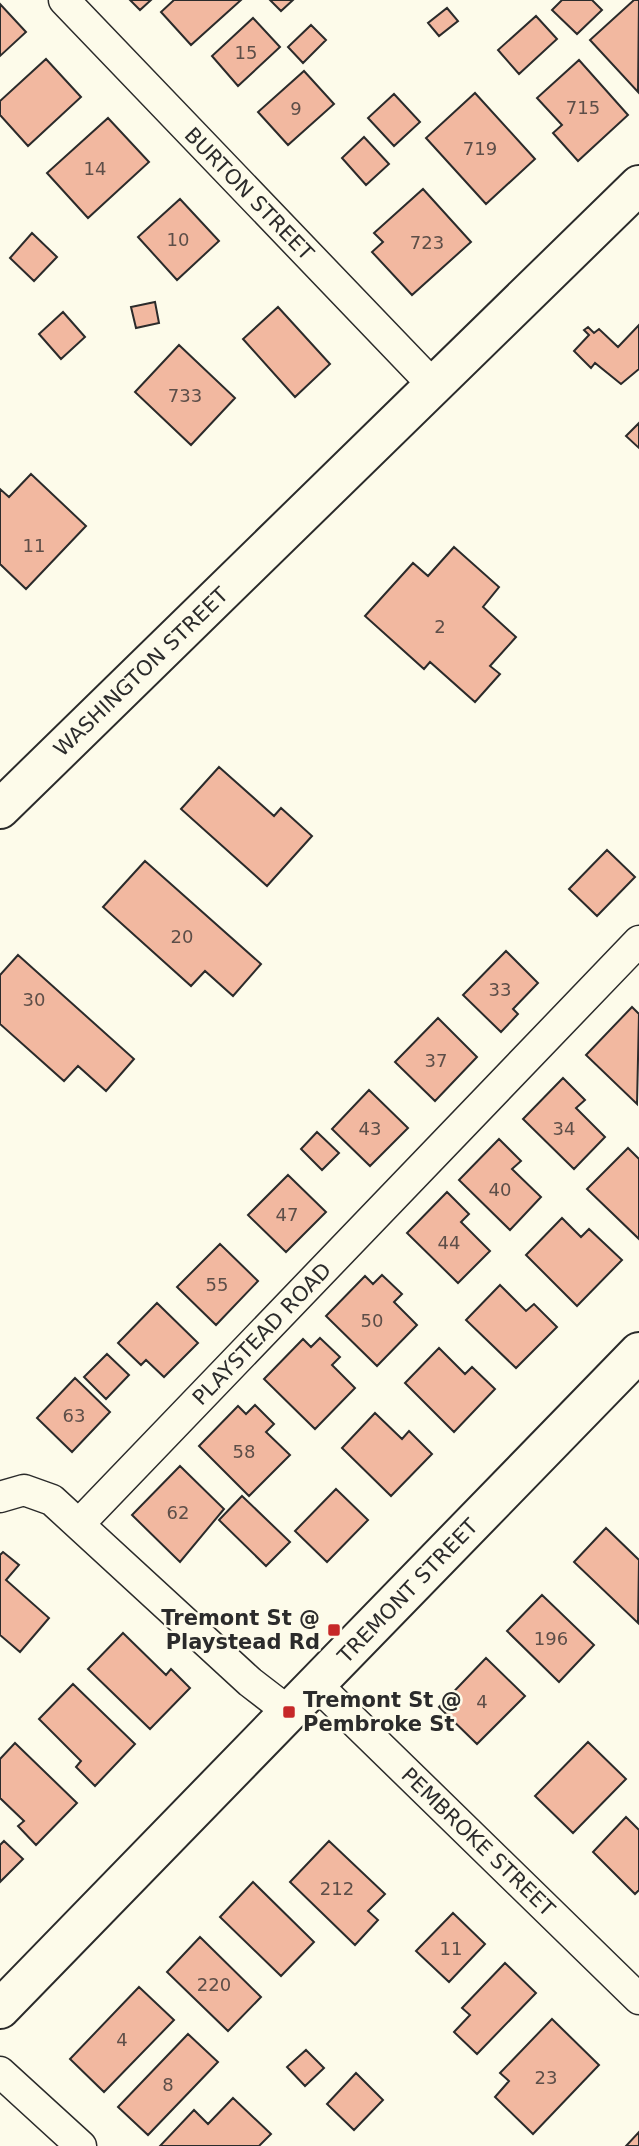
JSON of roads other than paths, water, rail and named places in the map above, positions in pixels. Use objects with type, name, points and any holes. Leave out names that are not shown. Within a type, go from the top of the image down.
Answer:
[{"type":"main road","name":"WASHINGTON STREET","points":[[0,809],[635,196]]},
{"type":"main road","name":"TREMONT STREET","points":[[0,2008],[639,1352]]},
{"type":"street","name":"BURTON STREET","points":[[64,0],[435,387]]},
{"type":"street","name":"PLAYSTEAD ROAD","points":[[80,1523],[639,941]]},
{"type":"street","points":[[0,1497],[24,1490],[51,1500],[80,1523],[250,1682],[289,1712]]},
{"type":"street","name":"PEMBROKE STREET","points":[[317,1685],[639,1999]]},
{"type":"street","points":[[0,2072],[81,2146]]},
{"type":"place","name":"Tremont St @ Playstead Rd","points":[[334,1630]]},
{"type":"place","name":"Tremont St @ Pembroke St","points":[[289,1712]]}]
